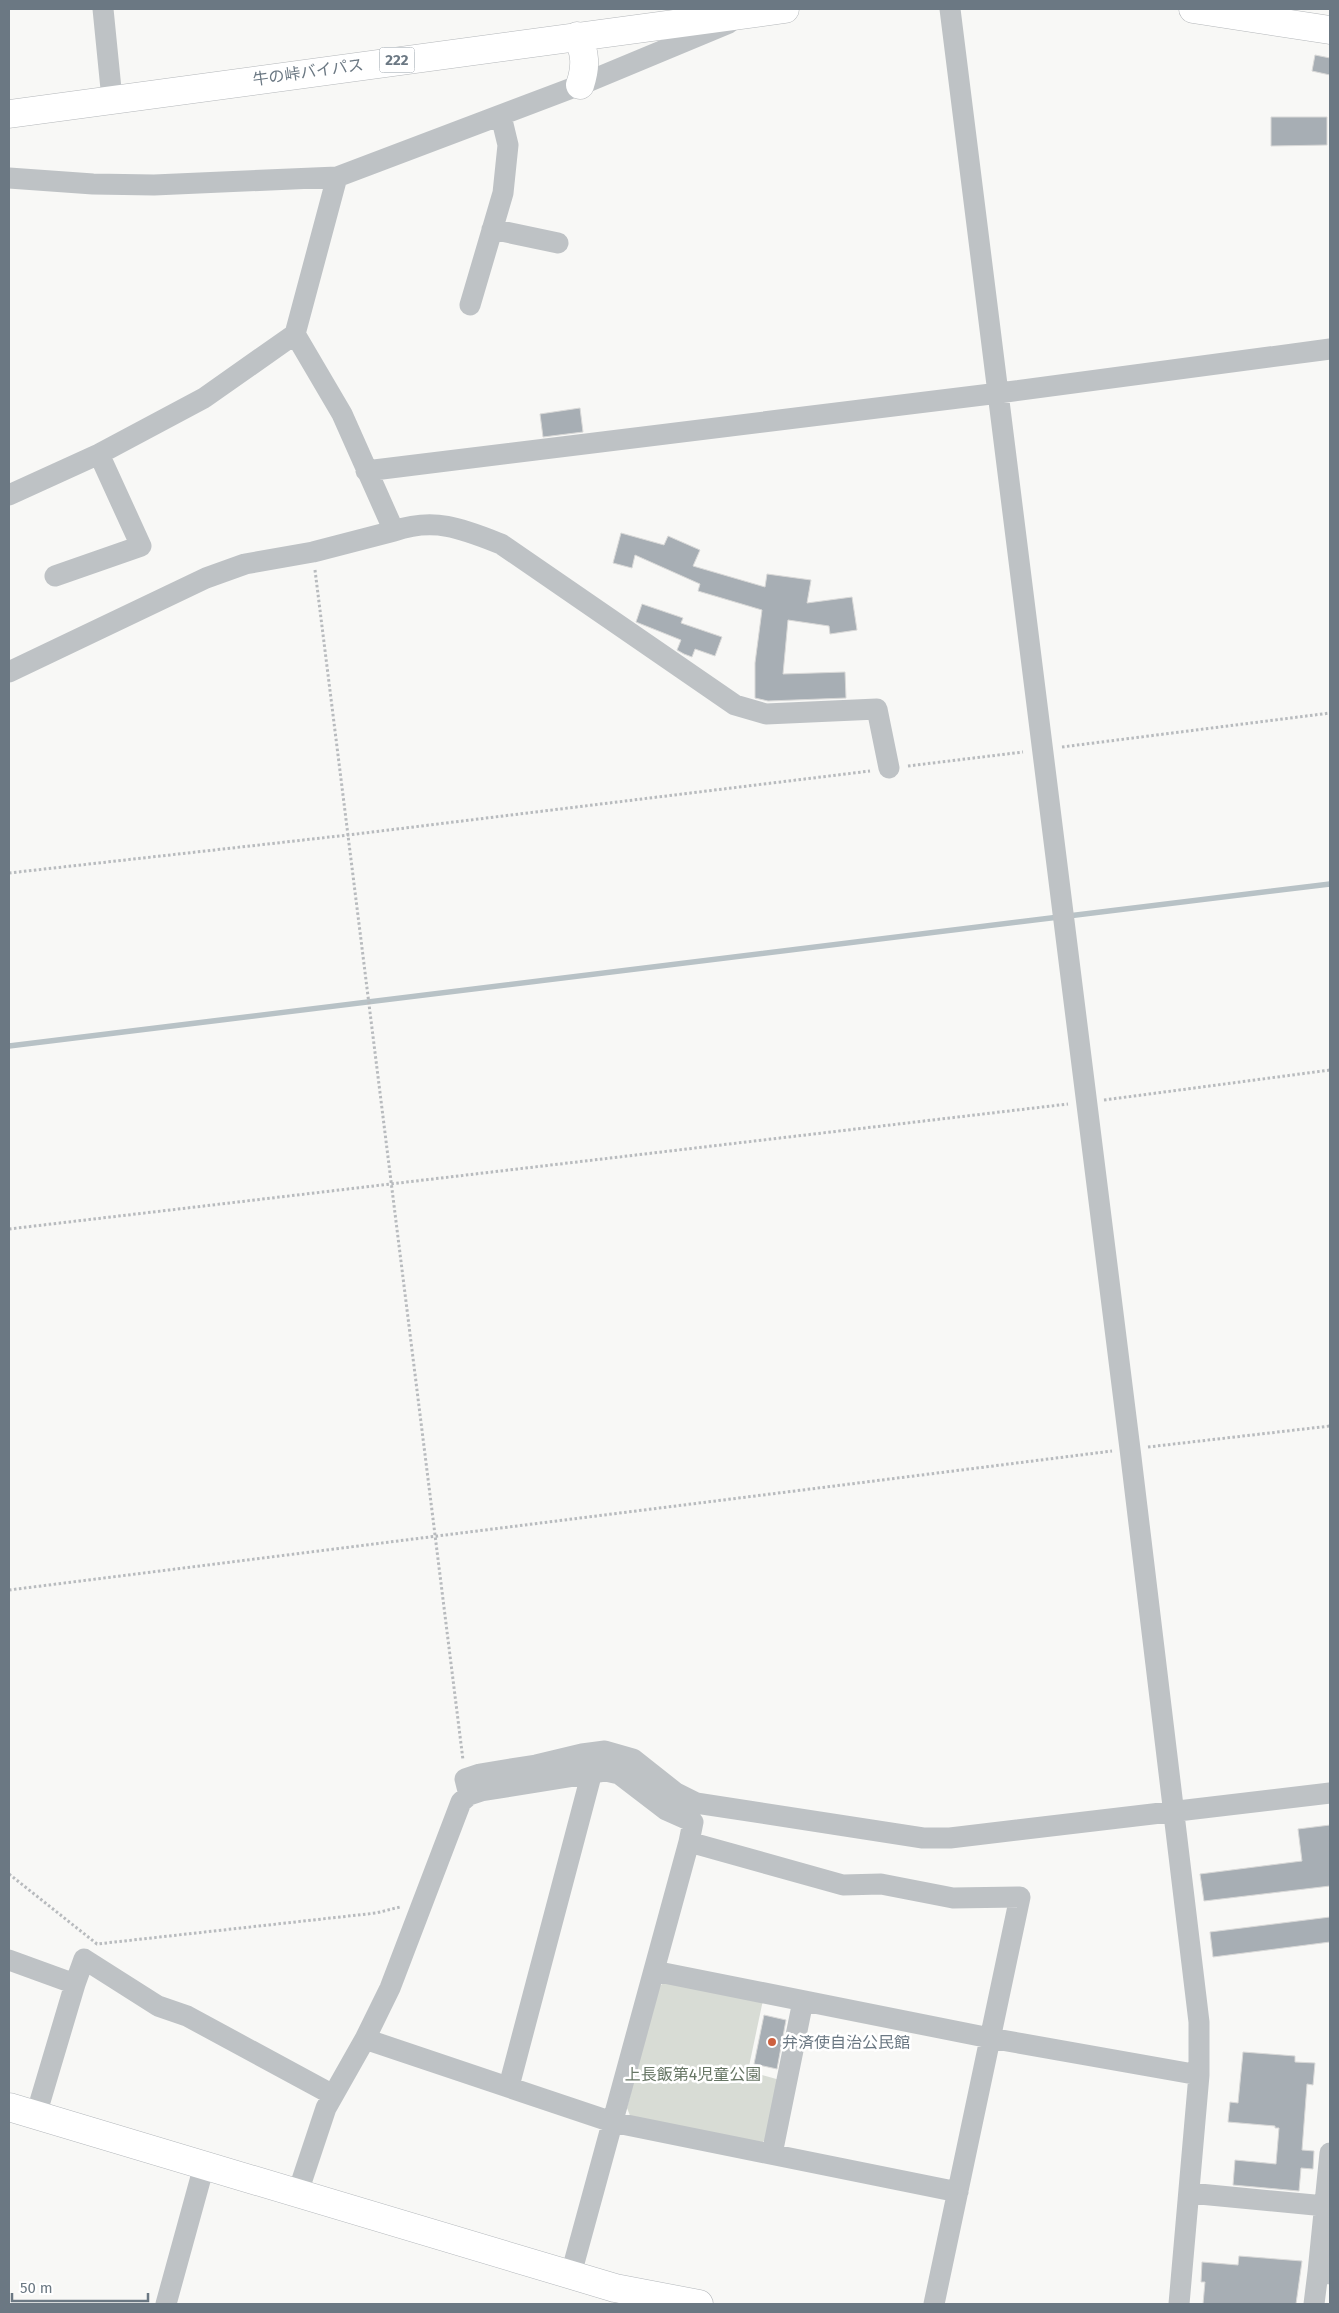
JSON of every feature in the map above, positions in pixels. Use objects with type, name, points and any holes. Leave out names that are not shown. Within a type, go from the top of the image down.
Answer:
[{"type":"main road","name":"牛の峠バイパス","points":[[9,114],[785,9]]},
{"type":"main road","points":[[1193,9],[1330,30]]},
{"type":"main road","points":[[578,36],[583,47],[585,59],[585,70],[580,85]]},
{"type":"main road","points":[[9,2107],[571,2274],[613,2296],[699,2304]]},
{"type":"street","points":[[103,9],[112,99]]},
{"type":"street","points":[[950,9],[1175,1812],[1199,2022],[1199,2075],[1179,2304]]},
{"type":"street","points":[[9,178],[154,186],[337,177],[580,85],[756,12]]},
{"type":"street","points":[[470,305],[503,193],[508,145],[501,116]]},
{"type":"street","points":[[9,495],[99,454],[204,398],[295,334],[337,177]]},
{"type":"street","points":[[492,229],[558,243]]},
{"type":"street","points":[[295,334],[342,414],[394,530]]},
{"type":"street","points":[[366,470],[999,393],[1330,349]]},
{"type":"street","points":[[55,576],[141,546],[99,454]]},
{"type":"street","points":[[9,672],[206,578],[245,564],[313,552],[413,524],[459,527],[501,544],[736,705],[766,714],[876,709],[889,768]]},
{"type":"street","points":[[298,2192],[326,2108],[365,2039],[390,1988],[467,1787],[480,1774],[605,1751],[632,1759],[676,1793],[696,1803],[923,1838],[950,1838],[1330,1794]]},
{"type":"street","points":[[467,1787],[606,1771],[619,1774],[666,1810],[693,1822],[690,1842],[571,2274]]},
{"type":"street","points":[[509,2086],[592,1772]]},
{"type":"street","points":[[690,1842],[843,1885],[881,1884],[953,1898],[1020,1897],[934,2304]]},
{"type":"street","points":[[36,2115],[84,1959],[158,2006],[187,2016],[333,2095]]},
{"type":"street","points":[[9,1960],[75,1984]]},
{"type":"street","points":[[654,1971],[990,2038],[1199,2075]]},
{"type":"street","points":[[772,2154],[803,2001]]},
{"type":"street","points":[[365,2039],[612,2122],[958,2192]]},
{"type":"street","points":[[1314,2304],[1324,2273],[1325,2206],[1330,2153]]},
{"type":"street","points":[[166,2304],[204,2166]]},
{"type":"street","points":[[1188,2193],[1325,2206]]},
{"type":"path","points":[[313,552],[434,1535],[467,1787]]},
{"type":"path","points":[[9,873],[1043,750],[1330,713]]},
{"type":"path","points":[[9,1229],[1086,1102],[1330,1070]]},
{"type":"path","points":[[9,1590],[434,1535],[1330,1426]]},
{"type":"path","points":[[9,1874],[97,1944],[376,1912],[400,1907],[404,1898]]},
{"type":"green space","name":"上長飯第4児童公園","points":[[666,1982],[763,2000],[748,2071],[780,2080],[768,2139],[759,2144],[631,2118],[627,2108],[657,1987]]},
{"type":"building","points":[[1315,55],[1330,58],[1330,75],[1312,71]]},
{"type":"building","points":[[1271,117],[1327,117],[1327,145],[1271,146]]},
{"type":"building","points":[[580,408],[583,432],[543,437],[540,414]]},
{"type":"building","points":[[621,533],[664,545],[668,536],[700,550],[693,566],[765,587],[767,574],[811,580],[807,603],[852,597],[857,630],[830,634],[829,626],[788,620],[783,674],[845,672],[846,698],[768,701],[755,698],[755,663],[762,610],[698,591],[700,584],[635,555],[632,568],[613,563]]},
{"type":"building","points":[[642,604],[683,618],[681,623],[722,637],[715,656],[695,649],[692,657],[684,654],[677,650],[681,640],[636,622]]},
{"type":"building","points":[[1330,1825],[1330,1886],[1204,1901],[1200,1874],[1302,1861],[1298,1829]]},
{"type":"building","points":[[1330,1917],[1330,1942],[1213,1957],[1210,1932]]},
{"type":"building","name":"弁済使自治公民館","points":[[764,2015],[786,2020],[777,2069],[754,2064]]},
{"type":"building","points":[[1243,2052],[1295,2056],[1295,2062],[1315,2063],[1313,2085],[1307,2084],[1302,2150],[1314,2151],[1313,2169],[1301,2168],[1299,2191],[1233,2185],[1235,2160],[1276,2164],[1279,2128],[1275,2128],[1275,2126],[1228,2122],[1230,2102],[1238,2103]]},
{"type":"building","points":[[1239,2256],[1302,2261],[1296,2304],[1203,2304],[1205,2282],[1201,2282],[1202,2262],[1238,2265]]},
{"type":"waterway","points":[[1068,916],[1330,884]]},
{"type":"waterway","points":[[9,1046],[1059,917]]},
{"type":"place","name":"弁済使自治公民館","points":[[772,2042]]}]
